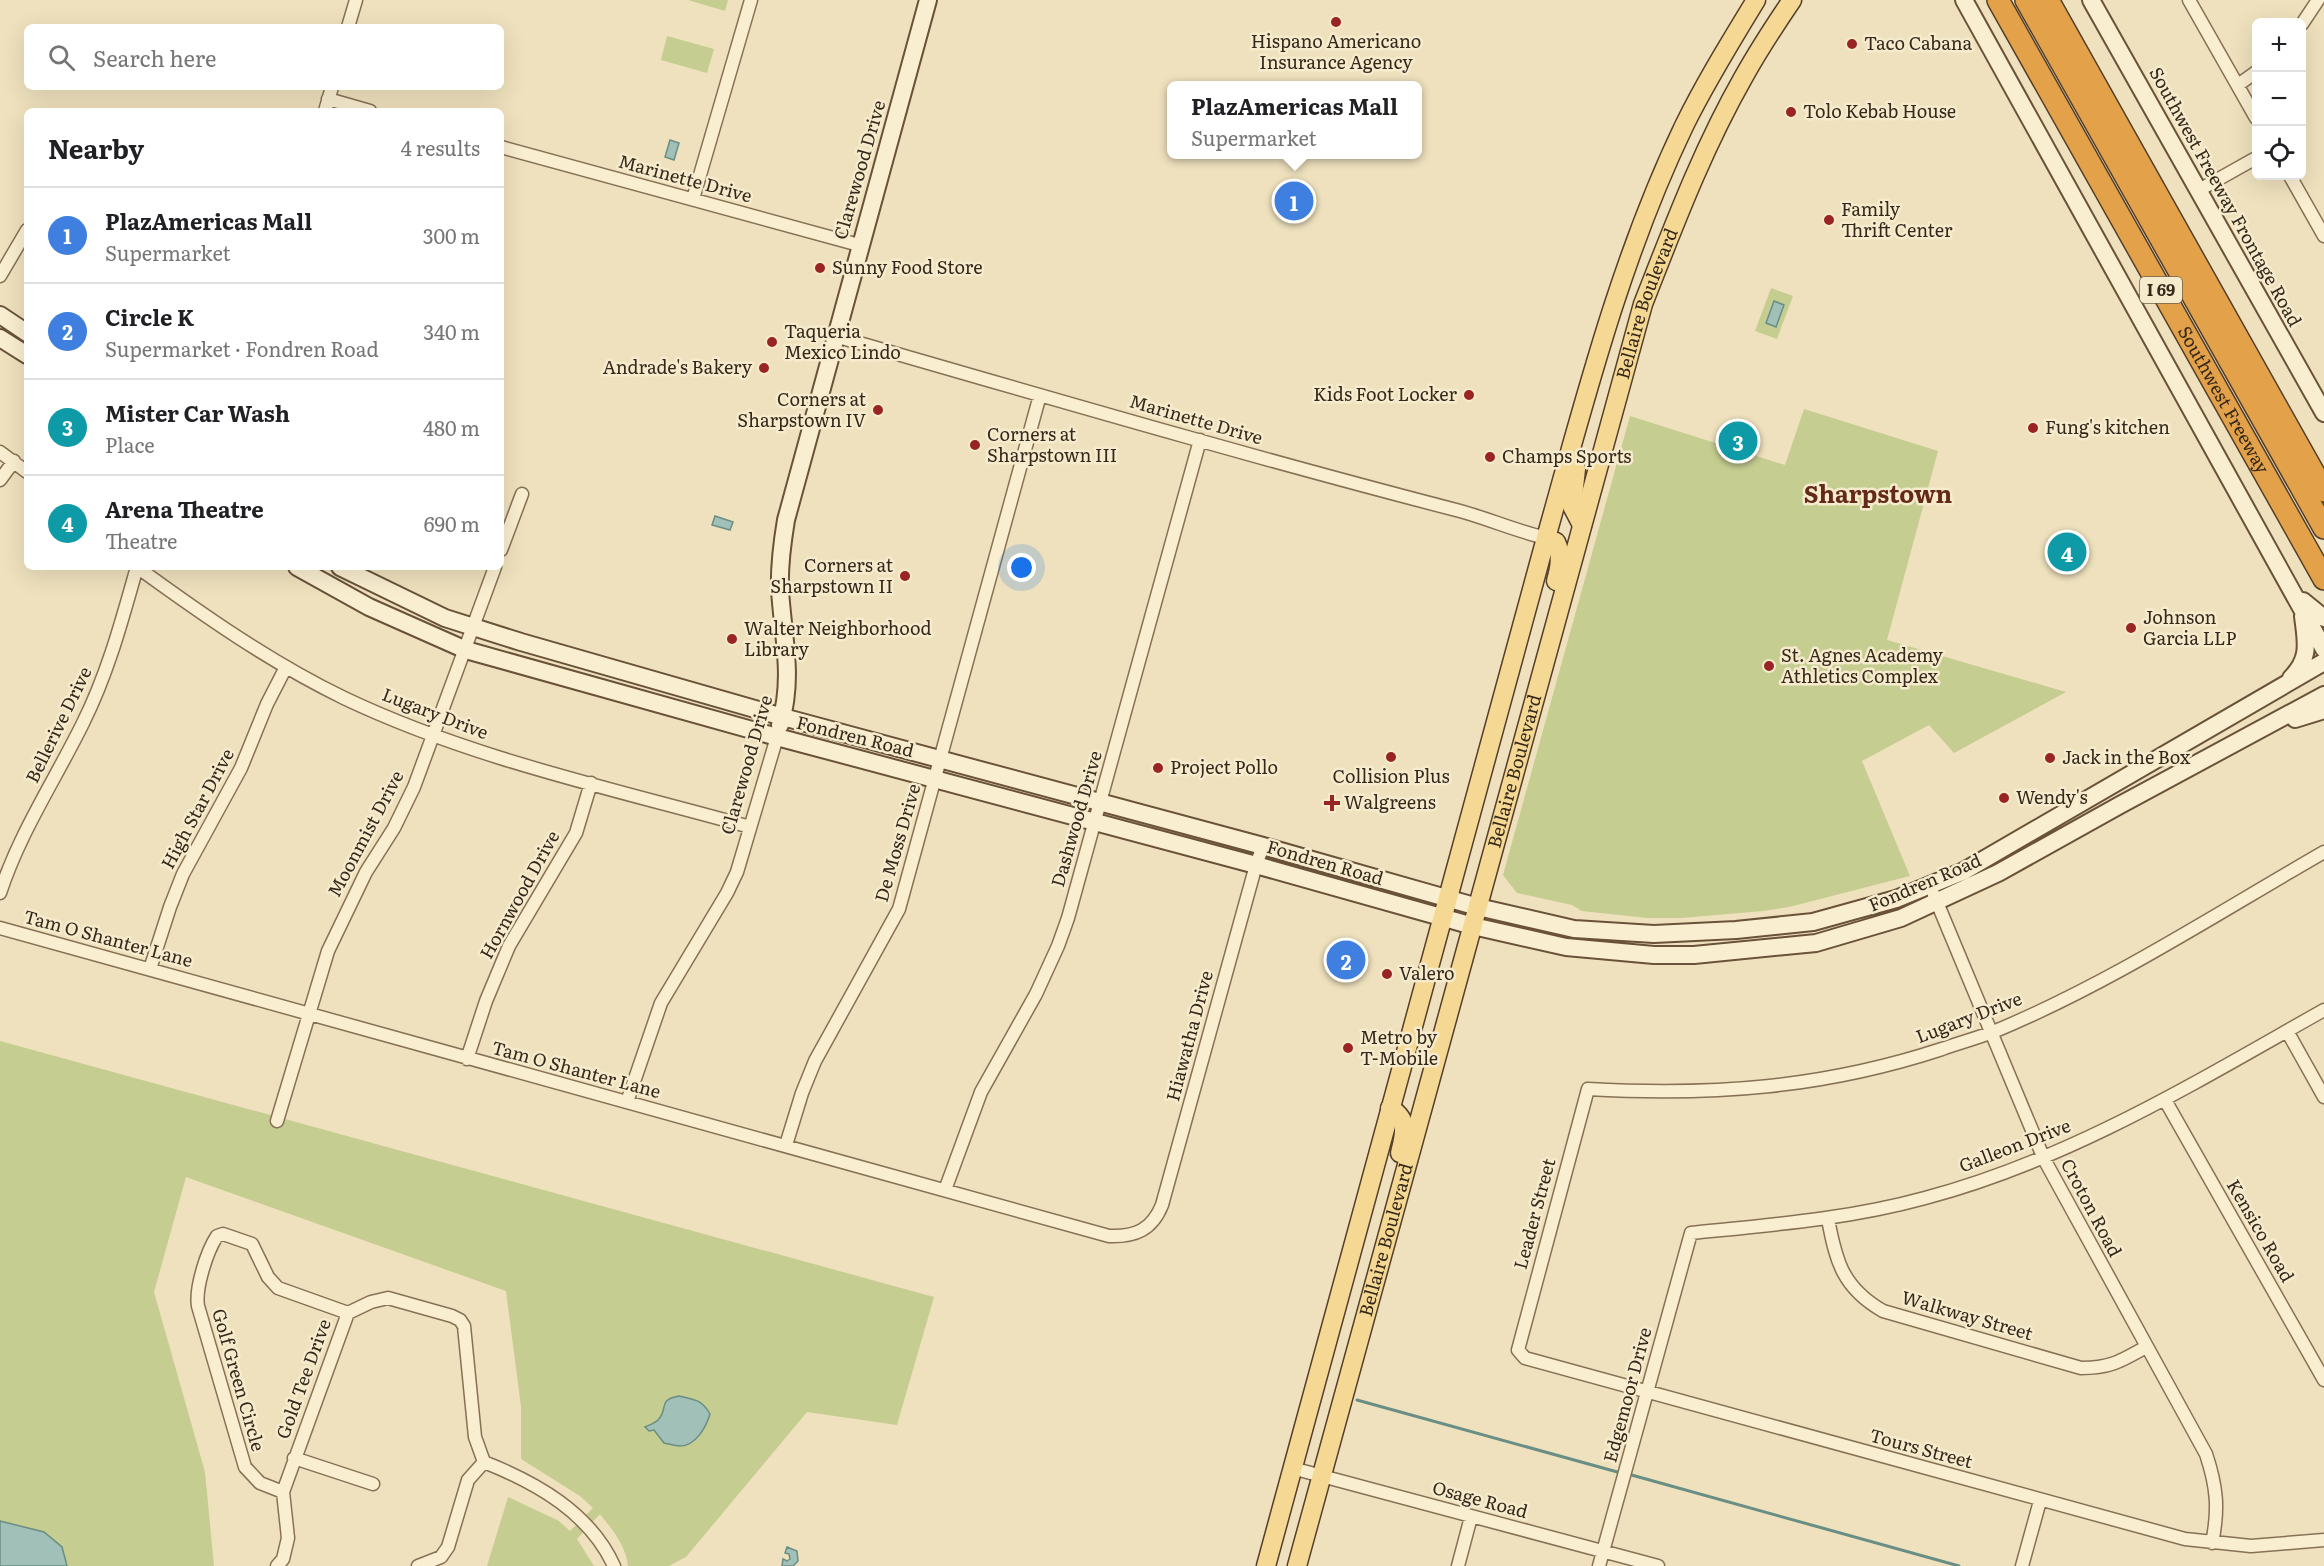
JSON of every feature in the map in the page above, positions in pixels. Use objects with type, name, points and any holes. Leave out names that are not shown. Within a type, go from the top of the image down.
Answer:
[{"type":"highway","name":"Southwest Freeway","points":[[1998,0],[2324,579]]},
{"type":"highway","points":[[2026,0],[2324,528]]},
{"type":"highway","name":"I 69","points":[[2048,0],[2324,490]]},
{"type":"main road","name":"Clarewood Drive","points":[[777,737],[788,694],[789,664],[780,591],[780,560],[789,504],[928,0]]},
{"type":"main road","name":"Bellaire Boulevard","points":[[1266,1566],[1546,538],[1622,280],[1654,193],[1685,124],[1756,0]]},
{"type":"main road","name":"Bellaire Boulevard","points":[[1297,1566],[1639,317],[1670,235],[1709,146],[1742,78],[1792,0]]},
{"type":"main road","points":[[1964,0],[2324,649]]},
{"type":"main road","name":"Southwest Freeway Frontage Road","points":[[2091,0],[2324,413]]},
{"type":"main road","points":[[0,315],[24,331]]},
{"type":"main road","points":[[0,338],[24,353]]},
{"type":"main road","points":[[1572,447],[1576,456],[1572,506],[1582,525]]},
{"type":"main road","points":[[1546,538],[1556,542],[1559,548],[1560,564],[1548,617],[1550,644]]},
{"type":"main road","name":"Fondren Road","points":[[302,570],[369,608],[465,650],[1473,926],[1566,947],[1654,955],[1694,955],[1816,943],[1901,918],[1964,871],[2324,662]]},
{"type":"main road","name":"Fondren Road","points":[[346,570],[412,603],[473,628],[783,717],[1263,846],[1478,907],[1574,929],[1654,934],[1736,930],[1813,922],[1933,894],[1998,873],[2324,695]]},
{"type":"main road","points":[[2298,600],[2324,618]]},
{"type":"main road","points":[[2284,685],[2301,669],[2306,653],[2298,600]]},
{"type":"main road","points":[[2262,730],[2324,711]]},
{"type":"main road","points":[[2120,805],[2130,789],[2182,759],[2186,744]]},
{"type":"main road","points":[[1654,934],[1654,955]]},
{"type":"main road","points":[[1390,1108],[1400,1114],[1405,1132],[1394,1181],[1396,1208]]},
{"type":"main road","points":[[1337,1304],[1367,1312]]},
{"type":"street","points":[[349,24],[356,0]]},
{"type":"street","points":[[693,199],[752,0]]},
{"type":"street","points":[[2189,0],[2252,111]]},
{"type":"street","points":[[2305,18],[2318,0]]},
{"type":"street","points":[[2238,86],[2252,75]]},
{"type":"street","points":[[329,99],[360,108]]},
{"type":"street","name":"Marinette Drive","points":[[504,148],[859,245]]},
{"type":"street","points":[[2199,190],[2252,160]]},
{"type":"street","points":[[2292,180],[2324,236]]},
{"type":"street","points":[[2312,215],[2324,208]]},
{"type":"street","points":[[0,276],[24,235]]},
{"type":"street","name":"Marinette Drive","points":[[835,336],[1481,517],[1520,532],[1546,538]]},
{"type":"street","name":"De Moss Drive","points":[[786,1145],[815,1061],[899,909],[1040,395]]},
{"type":"street","name":"Dashwood Drive","points":[[945,1190],[981,1092],[1036,994],[1058,946],[1101,802],[1200,440]]},
{"type":"street","points":[[0,452],[24,469]]},
{"type":"street","points":[[0,480],[14,461]]},
{"type":"street","points":[[504,542],[522,494]]},
{"type":"street","name":"Bellerive Drive","points":[[0,892],[19,843],[99,690],[136,570]]},
{"type":"street","name":"Lugary Drive","points":[[141,570],[202,614],[286,668],[344,698],[490,754],[750,827]]},
{"type":"street","name":"Moonmist Drive","points":[[278,1121],[328,951],[366,873],[394,828],[414,787],[494,570]]},
{"type":"street","name":"High Star Drive","points":[[150,969],[183,874],[241,768],[270,697],[286,668]]},
{"type":"street","name":"Clarewood Drive","points":[[627,1102],[661,1004],[727,893],[736,872],[777,737]]},
{"type":"street","name":"Hornwood Drive","points":[[467,1059],[486,1001],[505,955],[576,833],[591,783]]},
{"type":"street","name":"Hiawatha Drive","points":[[1143,1231],[1152,1224],[1162,1205],[1263,846]]},
{"type":"street","name":"Lugary Drive","points":[[1588,1089],[1694,1092],[1748,1090],[1826,1080],[1906,1060],[1992,1032],[2077,993],[2324,852]]},
{"type":"street","name":"Croton Road","points":[[1933,894],[2044,1159],[2206,1454],[2217,1497],[2217,1518],[2212,1543]]},
{"type":"street","name":"Tam O Shanter Lane","points":[[0,928],[1109,1236],[1123,1237],[1143,1231]]},
{"type":"street","name":"Galleon Drive","points":[[1691,1233],[1828,1219],[1925,1198],[2044,1159],[2165,1100],[2324,1010]]},
{"type":"street","points":[[2287,1031],[2324,1097]]},
{"type":"street","name":"Leader Street","points":[[1518,1350],[1588,1089]]},
{"type":"street","name":"Kensico Road","points":[[2165,1100],[2324,1380]]},
{"type":"street","name":"Walkway Street","points":[[1828,1219],[1835,1256],[1842,1272],[1865,1301],[1883,1311],[2081,1368],[2098,1368],[2116,1364],[2146,1347]]},
{"type":"street","name":"Edgemoor Drive","points":[[1599,1566],[1691,1233]]},
{"type":"street","name":"Golf Green Circle","points":[[283,1492],[260,1483],[245,1467],[196,1298],[211,1246],[217,1236],[224,1234],[247,1241],[252,1244],[268,1277],[278,1288],[348,1313]]},
{"type":"street","points":[[348,1313],[371,1302],[388,1298],[460,1320],[464,1326],[475,1437],[484,1462],[516,1476],[575,1512],[599,1538],[614,1566]]},
{"type":"street","name":"Gold Tee Drive","points":[[283,1492],[348,1313]]},
{"type":"street","name":"Tours Street","points":[[1518,1350],[1525,1358],[1648,1393],[2186,1539],[2251,1546],[2324,1540]]},
{"type":"street","points":[[294,1458],[373,1484]]},
{"type":"street","points":[[418,1566],[441,1557],[448,1547],[471,1475],[484,1462]]},
{"type":"street","name":"Osage Road","points":[[1293,1468],[1658,1566]]},
{"type":"street","points":[[277,1566],[283,1559],[288,1538],[283,1492]]},
{"type":"street","points":[[2022,1566],[2040,1500]]},
{"type":"street","points":[[1458,1566],[1471,1517]]},
{"type":"green space","points":[[688,0],[728,0],[725,11]]},
{"type":"green space","points":[[667,36],[714,49],[707,73],[661,60]]},
{"type":"green space","points":[[1771,288],[1793,296],[1777,339],[1755,331]]},
{"type":"green space","name":"St. Agnes Academy Athletics Complex","points":[[1804,409],[1938,451],[1887,640],[2066,692],[1954,753],[1929,725],[1862,761],[1910,876],[1789,907],[1682,918],[1647,918],[1582,911],[1572,905],[1517,893],[1503,875],[1630,416],[1785,465]]},
{"type":"green space","points":[[0,1041],[934,1297],[897,1425],[807,1412],[686,1557],[669,1566],[628,1566],[614,1532],[600,1514],[577,1539],[594,1566],[487,1566],[508,1497],[559,1521],[570,1531],[593,1508],[580,1496],[521,1459],[521,1407],[506,1291],[186,1177],[154,1292],[205,1472],[214,1566],[0,1566]]},
{"type":"water","points":[[670,140],[679,143],[674,160],[665,157]]},
{"type":"water","points":[[1774,301],[1784,305],[1776,327],[1766,323]]},
{"type":"water","points":[[715,516],[733,522],[730,530],[712,525]]},
{"type":"water","points":[[679,1396],[697,1401],[710,1414],[703,1430],[695,1439],[691,1443],[680,1446],[664,1443],[654,1430],[649,1431],[645,1427],[658,1420],[668,1400]]},
{"type":"water","points":[[0,1521],[44,1532],[62,1547],[67,1566],[0,1566]]},
{"type":"water","points":[[787,1547],[797,1551],[798,1561],[793,1566],[782,1566],[783,1559],[787,1561],[790,1559],[789,1554],[785,1553]]},
{"type":"waterway","points":[[1357,1400],[1621,1473]]},
{"type":"waterway","points":[[1628,1474],[1959,1566]]},
{"type":"place","name":"Hispano Americano Insurance Agency","points":[[1336,22]]},
{"type":"place","name":"Taco Cabana","points":[[1852,44]]},
{"type":"place","name":"Tolo Kebab House","points":[[1791,112]]},
{"type":"place","name":"PlazAmericas Mall","points":[[1294,201]]},
{"type":"place","name":"Family Thrift Center","points":[[1829,220]]},
{"type":"place","name":"Sunny Food Store","points":[[820,268]]},
{"type":"place","name":"Taqueria Mexico Lindo","points":[[772,342]]},
{"type":"place","name":"Andrade's Bakery","points":[[764,368]]},
{"type":"place","name":"Kids Foot Locker","points":[[1469,395]]},
{"type":"place","name":"Corners at Sharpstown IV","points":[[878,410]]},
{"type":"place","name":"Fung's kitchen","points":[[2033,428]]},
{"type":"place","name":"Mister Car Wash","points":[[1738,441]]},
{"type":"place","name":"Corners at Sharpstown III","points":[[975,445]]},
{"type":"place","name":"Champs Sports","points":[[1490,457]]},
{"type":"place","name":"Arena Theatre","points":[[2067,552]]},
{"type":"place","name":"Corners at Sharpstown II","points":[[905,576]]},
{"type":"place","name":"Johnson Garcia LLP","points":[[2131,628]]},
{"type":"place","name":"Walter Neighborhood Library","points":[[732,639]]},
{"type":"place","name":"St. Agnes Academy Athletics Complex","points":[[1769,666]]},
{"type":"place","name":"Collision Plus","points":[[1391,757]]},
{"type":"place","name":"Jack in the Box","points":[[2050,758]]},
{"type":"place","name":"Project Pollo","points":[[1158,768]]},
{"type":"place","name":"Wendy's","points":[[2004,798]]},
{"type":"place","name":"Walgreens","points":[[1332,803]]},
{"type":"place","name":"Circle K","points":[[1346,960]]},
{"type":"place","name":"Valero","points":[[1387,974]]},
{"type":"place","name":"Metro by T-Mobile","points":[[1348,1048]]},
{"type":"district","name":"Sharpstown","points":[[1878,495]]}]
